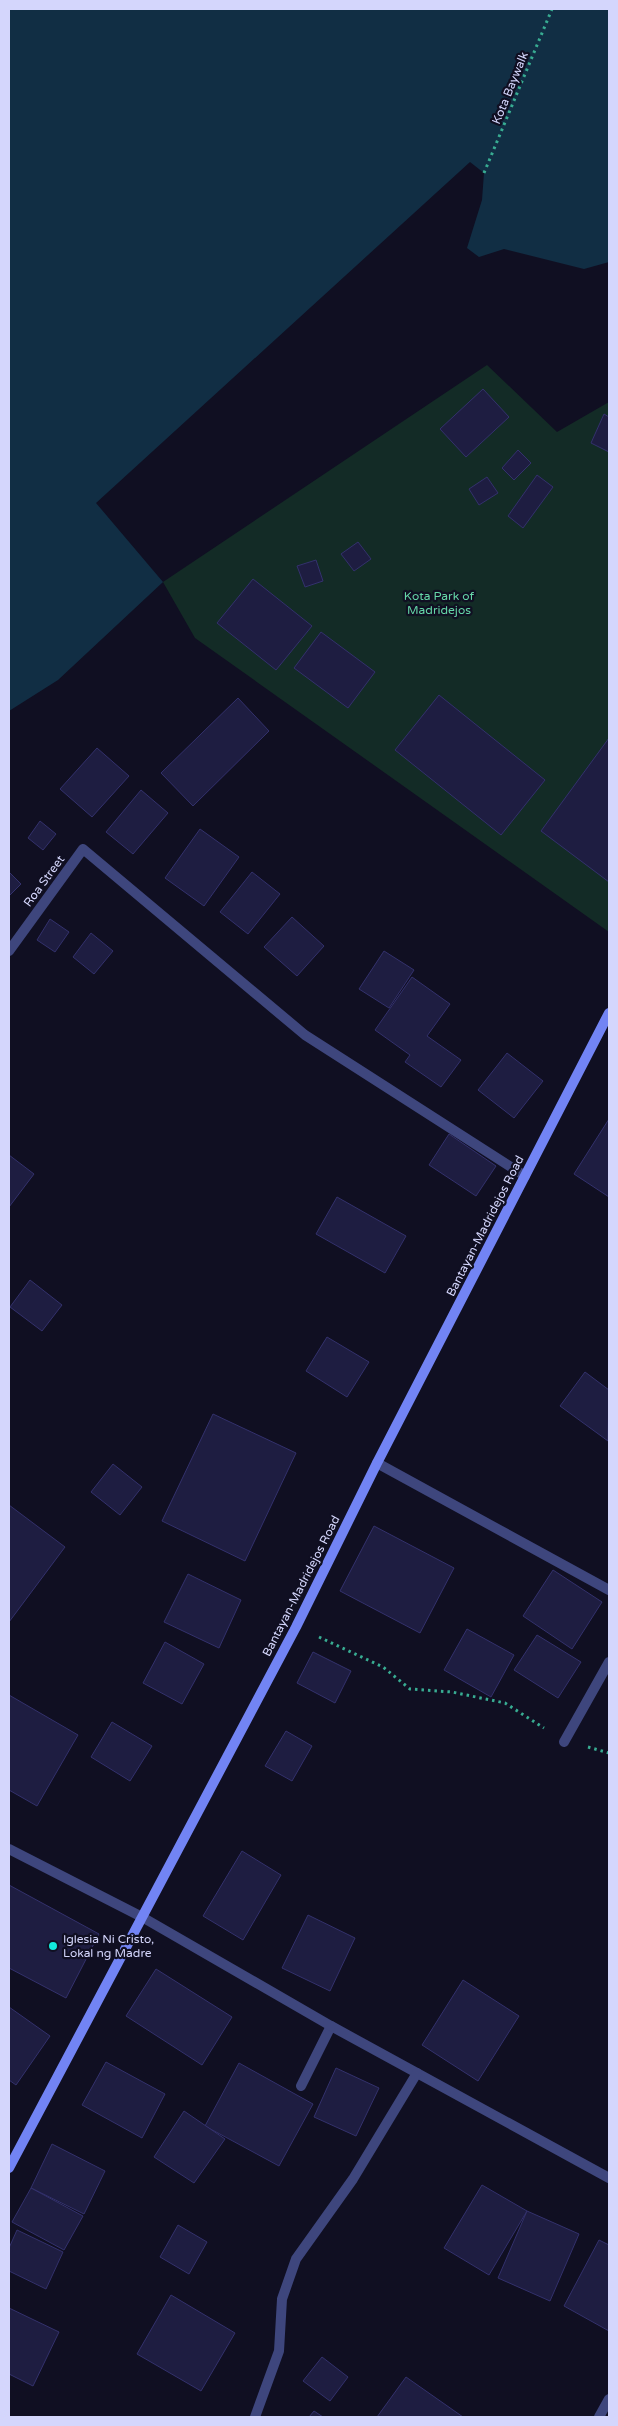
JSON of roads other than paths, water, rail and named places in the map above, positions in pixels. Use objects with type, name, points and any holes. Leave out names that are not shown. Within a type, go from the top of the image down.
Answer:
[{"type":"street","name":"Roa Street","points":[[9,952],[83,849],[305,1035],[525,1176]]},
{"type":"street","name":"Bantayan-Madridejos Road","points":[[9,2168],[296,1627],[377,1463],[609,1013]]},
{"type":"street","points":[[377,1463],[609,1590]]},
{"type":"street","points":[[564,1742],[609,1662]]},
{"type":"street","points":[[9,1849],[142,1917],[331,2026],[609,2178]]},
{"type":"street","points":[[301,2086],[331,2026]]},
{"type":"street","points":[[255,2417],[279,2350],[282,2299],[296,2259],[353,2179],[417,2073]]},
{"type":"street","points":[[599,2417],[609,2399]]},
{"type":"water","points":[[9,9],[609,9],[609,262],[584,269],[504,249],[479,257],[467,248],[482,200],[484,173],[470,162],[96,503],[163,582],[58,680],[9,711]]},
{"type":"place","name":"Iglesia Ni Cristo, Lokal ng Madre","points":[[53,1946]]},
{"type":"park label","name":"Kota Park of Madridejos","points":[[439,603]]}]
